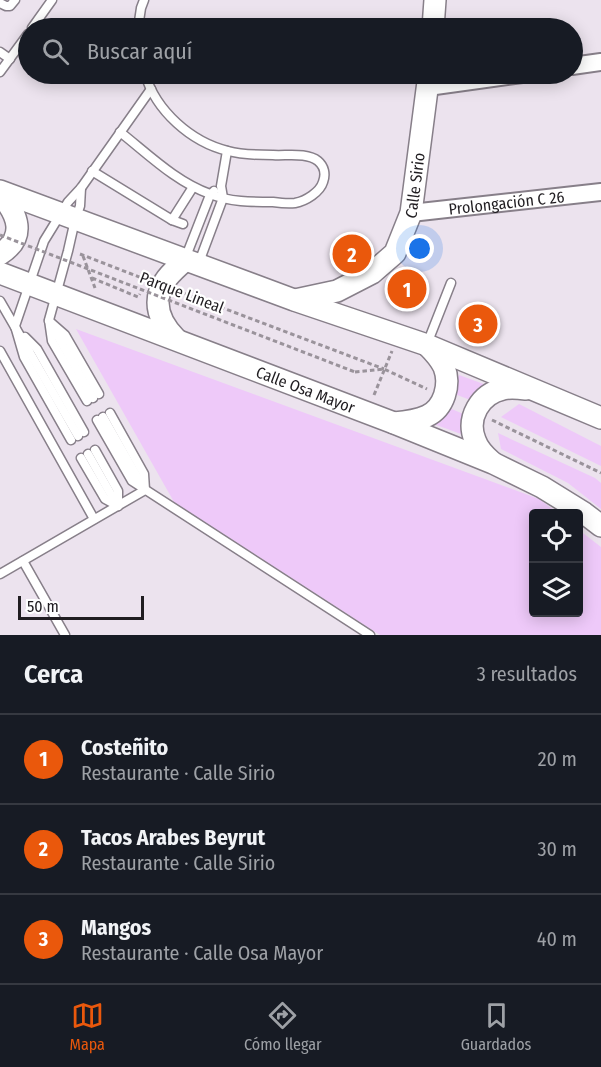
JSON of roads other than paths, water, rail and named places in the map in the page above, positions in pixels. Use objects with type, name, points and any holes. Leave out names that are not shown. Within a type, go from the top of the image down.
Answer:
[{"type":"street","points":[[434,18],[435,0]]},
{"type":"street","points":[[583,65],[601,62]]},
{"type":"street","name":"Calle Sirio","points":[[294,300],[337,291],[372,273],[395,253],[411,213],[427,84]]},
{"type":"street","name":"Prolongación C 26","points":[[411,213],[601,192]]},
{"type":"street","points":[[0,193],[294,300],[427,345],[601,418]]},
{"type":"street","points":[[0,193],[12,210],[17,230],[11,245],[0,254]]},
{"type":"street","points":[[176,339],[165,327],[159,315],[158,298],[167,278],[192,262]]},
{"type":"street","name":"Calle Osa Mayor","points":[[0,273],[493,463],[542,487],[601,526]]},
{"type":"street","points":[[394,423],[417,420],[427,416],[434,412],[444,397],[447,375],[436,353],[427,345]]},
{"type":"street","points":[[493,463],[480,450],[474,437],[472,422],[478,406],[482,400],[496,391],[510,388],[533,389]]},
{"type":"lane","points":[[0,3],[10,6],[15,0]]},
{"type":"lane","points":[[39,18],[52,0]]},
{"type":"lane","points":[[140,18],[144,0]]},
{"type":"lane","points":[[0,72],[18,48]]},
{"type":"lane","points":[[0,52],[10,59]]},
{"type":"lane","points":[[120,132],[171,172],[210,195],[243,202],[295,203],[309,198],[324,181],[322,166],[308,157],[227,151],[199,140],[182,128],[165,110],[150,84]]},
{"type":"lane","points":[[49,320],[65,335],[93,398],[52,341],[49,320],[68,251],[68,202],[81,188],[152,89]]},
{"type":"lane","points":[[192,262],[223,198],[221,186],[227,151]]},
{"type":"lane","points":[[92,171],[183,225]]},
{"type":"lane","points":[[192,262],[210,195],[221,186]]},
{"type":"lane","points":[[172,220],[193,187]]},
{"type":"lane","points":[[15,326],[44,241],[80,206],[81,188]]},
{"type":"lane","points":[[427,345],[451,283]]},
{"type":"lane","points":[[0,301],[78,436]]},
{"type":"lane","points":[[0,351],[94,519]]},
{"type":"lane","points":[[145,490],[144,474],[103,416],[132,481],[145,490],[370,635]]},
{"type":"lane","points":[[88,454],[118,491],[118,506],[105,499],[88,454]]},
{"type":"lane","points":[[0,574],[145,490]]},
{"type":"lane","points":[[22,561],[66,635]]},
{"type":"place","name":"Tacos Arabes Beyrut","points":[[352,254]]},
{"type":"place","name":"Costeñito","points":[[407,289]]},
{"type":"place","name":"Mangos","points":[[478,324]]}]
